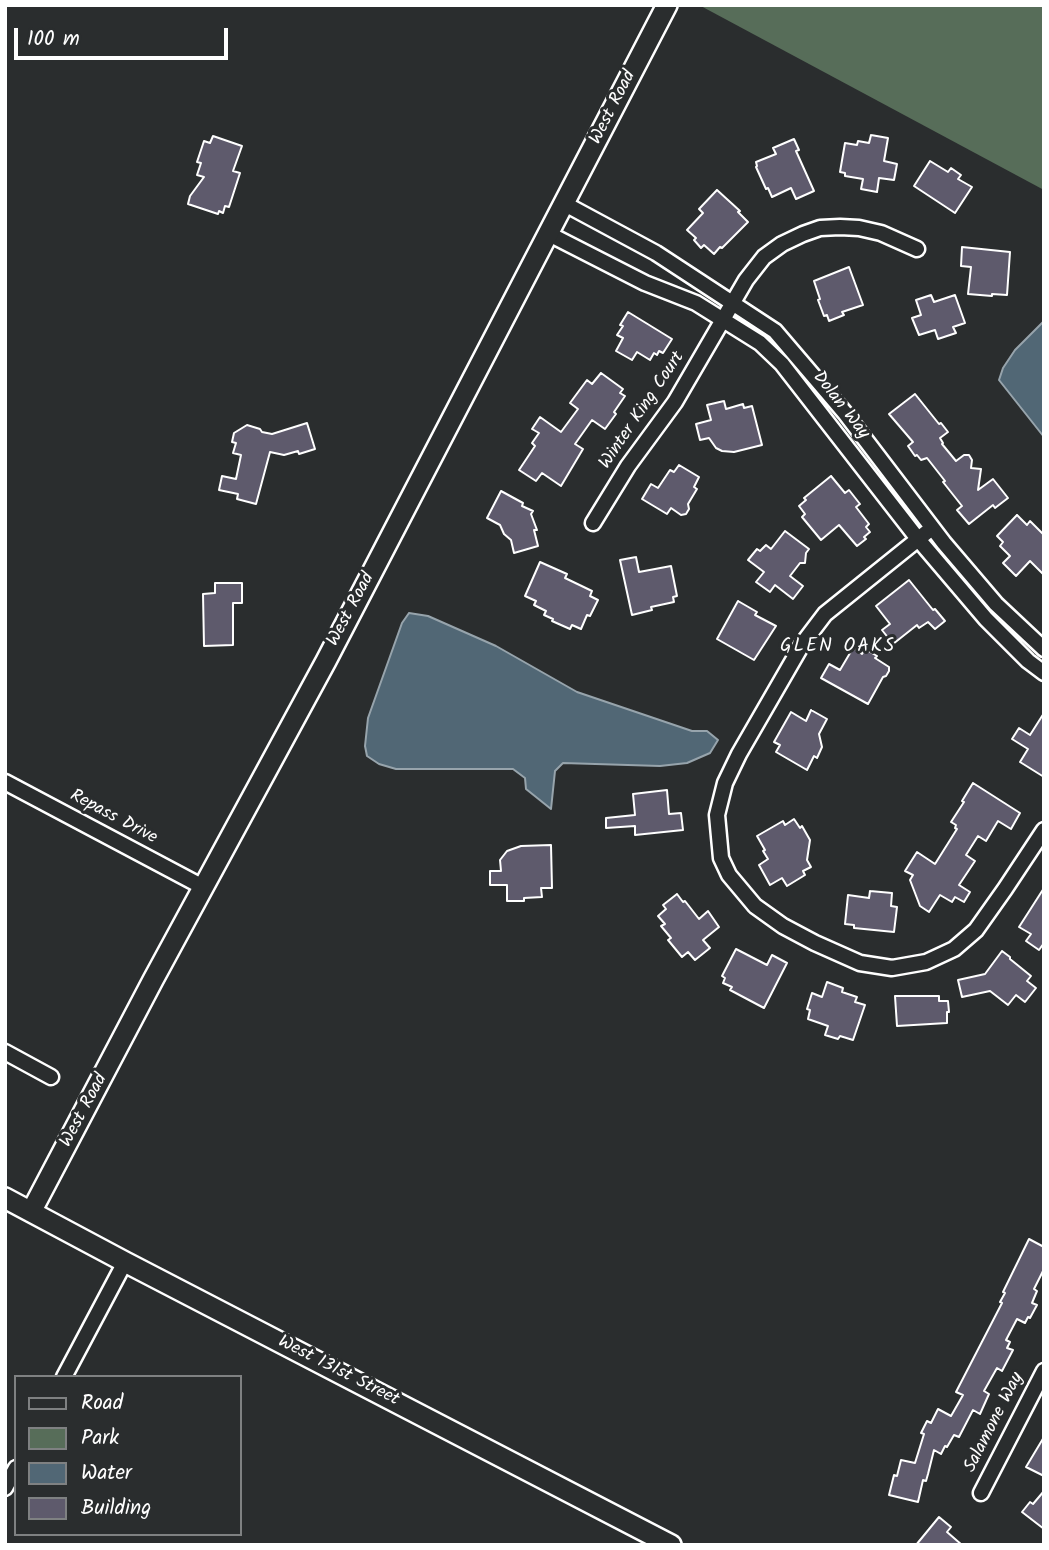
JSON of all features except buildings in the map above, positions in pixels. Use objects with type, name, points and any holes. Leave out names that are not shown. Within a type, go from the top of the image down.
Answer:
[{"type":"street","name":"West Road","points":[[31,1212],[326,661],[667,5]]},
{"type":"street","name":"Dolan Way","points":[[565,204],[656,254],[775,331],[845,414],[932,528],[996,604],[1044,649]]},
{"type":"street","name":"Winter King Court","points":[[593,523],[628,466],[685,386],[746,280],[764,257],[782,244],[820,228],[859,228],[881,233],[917,249]]},
{"type":"street","name":"Dolan Way","points":[[549,234],[645,283],[696,303],[760,343],[782,364],[918,540],[986,619],[1028,661],[1044,673]]},
{"type":"street","points":[[932,528],[825,614],[803,643],[725,783],[717,815],[721,858],[729,875],[755,906],[783,926],[860,963],[892,968],[926,962],[954,949],[976,930],[1044,830]]},
{"type":"street","name":"Repass Drive","points":[[5,782],[203,887]]},
{"type":"street","points":[[5,1052],[51,1077]]},
{"type":"street","name":"West 131st Street","points":[[5,1198],[671,1545]]},
{"type":"street","points":[[65,1375],[125,1262]]},
{"type":"street","name":"Salamone Way","points":[[981,1493],[1044,1371]]},
{"type":"street","points":[[5,1488],[14,1472]]},
{"type":"green space","points":[[699,5],[1044,5],[1044,190]]},
{"type":"water","points":[[1044,321],[1044,437],[999,380],[1003,368],[1015,350]]},
{"type":"water","points":[[409,613],[428,616],[496,646],[577,692],[692,731],[707,731],[718,740],[710,753],[687,763],[660,766],[563,763],[555,771],[551,809],[526,789],[525,778],[513,769],[396,769],[379,764],[367,756],[365,746],[368,718],[402,623]]},
{"type":"district","name":"GLEN OAKS","points":[[838,648]]}]
